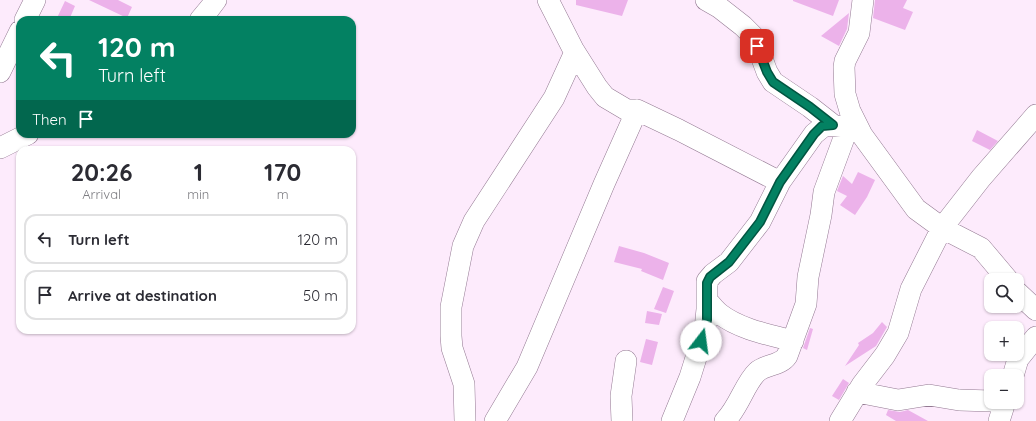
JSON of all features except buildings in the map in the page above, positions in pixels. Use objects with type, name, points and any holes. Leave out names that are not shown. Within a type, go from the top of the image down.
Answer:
[{"type":"street","points":[[27,16],[34,0]]},
{"type":"street","points":[[203,16],[216,0]]},
{"type":"street","points":[[548,0],[575,52],[605,98],[627,110],[637,110],[679,130],[780,182]]},
{"type":"street","points":[[714,1],[754,37],[767,72],[773,82],[810,107],[846,127],[908,200],[924,216],[942,228],[981,248],[1002,273]]},
{"type":"street","points":[[725,421],[736,407],[758,371],[785,359],[806,304],[808,277],[824,192],[850,112],[845,94],[844,67],[845,61],[859,32],[863,2]]},
{"type":"street","points":[[0,72],[16,39]]},
{"type":"street","points":[[465,421],[464,384],[452,348],[451,336],[451,307],[462,246],[474,221],[554,98],[575,52]]},
{"type":"street","points":[[495,421],[527,367],[604,184],[637,110]]},
{"type":"street","points":[[840,421],[857,392],[898,333],[911,290],[942,228],[981,178],[1036,115]]},
{"type":"street","points":[[672,421],[690,377],[705,329],[707,283],[710,277],[729,262],[760,222],[780,182],[814,134],[822,126],[846,127]]},
{"type":"street","points":[[0,148],[20,138]]},
{"type":"street","points":[[1024,299],[1036,310]]},
{"type":"street","points":[[707,300],[720,314],[730,320],[758,332],[793,341]]},
{"type":"street","points":[[1015,369],[1018,359],[1036,337]]},
{"type":"street","points":[[622,421],[621,396],[626,361]]},
{"type":"street","points":[[857,392],[898,400],[929,395],[959,400],[984,401]]},
{"type":"street","points":[[999,421],[1003,409]]},
{"type":"route","points":[[701,341],[707,320],[707,281],[712,274],[729,262],[760,222],[780,182],[814,134],[822,126],[828,124],[833,125],[810,107],[773,82],[767,72],[757,46]]}]
